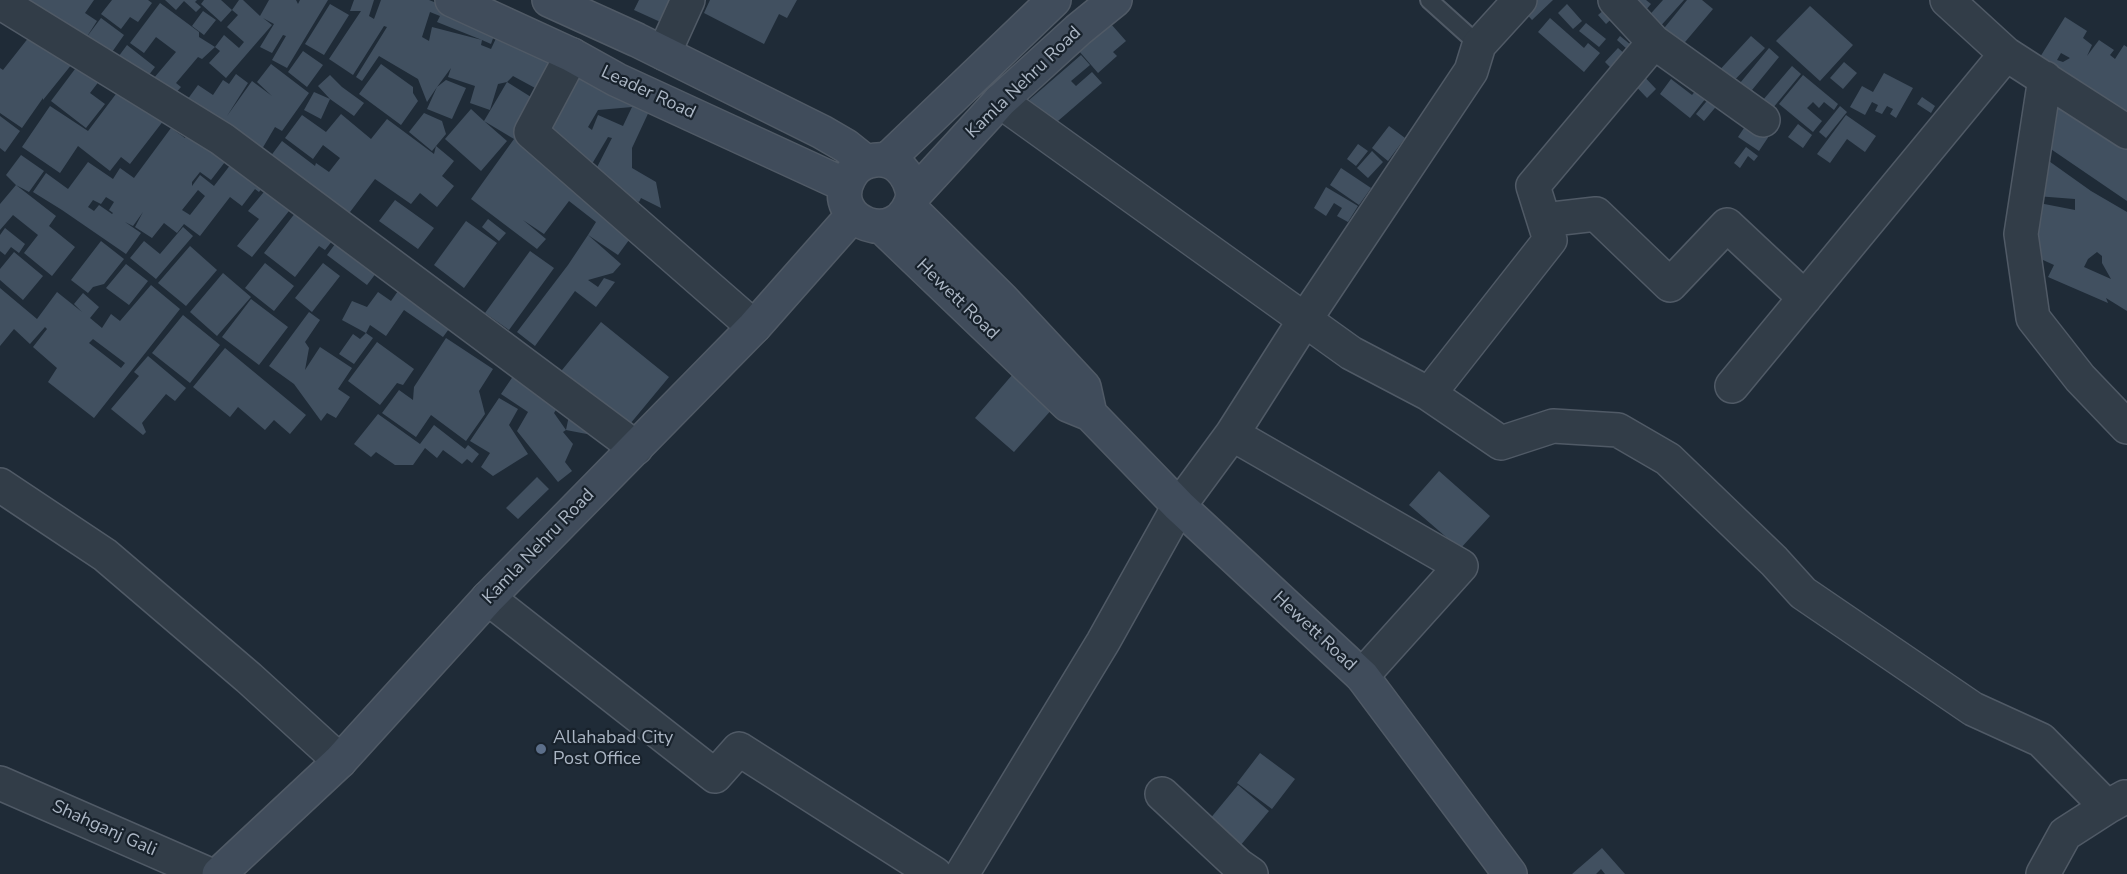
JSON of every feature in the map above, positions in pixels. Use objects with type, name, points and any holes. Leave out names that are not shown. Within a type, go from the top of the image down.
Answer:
[{"type":"main road","name":"Leader Road","points":[[452,0],[572,55],[617,80],[867,190]]},
{"type":"main road","points":[[549,0],[664,53],[846,146],[867,190],[898,166],[906,174],[911,184],[911,202]]},
{"type":"main road","name":"Kamla Nehru Road","points":[[219,874],[340,761],[488,598],[754,327],[867,190],[1054,0]]},
{"type":"main road","name":"Kamla Nehru Road","points":[[867,190],[894,224],[903,217],[911,202],[1000,101],[1078,30],[1115,0]]},
{"type":"main road","name":"Hewett Road","points":[[867,190],[1068,405],[1090,414],[1179,506],[1362,676],[1510,874]]},
{"type":"main road","name":"Hewett Road","points":[[911,202],[1084,387],[1090,414]]},
{"type":"street","points":[[664,53],[688,0]]},
{"type":"street","points":[[962,874],[1103,642],[1179,506],[1232,434],[1304,321],[1471,71],[1479,45],[1520,0]]},
{"type":"street","points":[[1616,0],[1654,42],[1763,120]]},
{"type":"street","points":[[1947,0],[2006,54],[2127,132]]},
{"type":"street","points":[[0,3],[222,139],[636,448]]},
{"type":"street","points":[[1429,394],[1550,240],[1533,186],[1654,42]]},
{"type":"street","points":[[1732,386],[2006,54]]},
{"type":"street","points":[[572,55],[531,132],[754,327]]},
{"type":"street","points":[[2045,78],[2021,234],[2033,318],[2080,378],[2127,427]]},
{"type":"street","points":[[1000,101],[1304,321],[1351,353],[1429,394],[1501,443],[1553,426],[1618,430],[1668,459],[1774,561],[1803,593],[1973,709],[2041,740],[2117,802],[2065,834],[2043,874]]},
{"type":"street","points":[[1544,220],[1596,214],[1670,285],[1727,225],[1805,298]]},
{"type":"street","points":[[1232,434],[1461,566],[1362,676]]},
{"type":"street","points":[[0,485],[105,555],[249,678],[340,761]]},
{"type":"street","points":[[488,598],[715,776],[739,749],[935,874]]},
{"type":"street","name":"Shahganj Gali","points":[[0,783],[208,874]]},
{"type":"street","points":[[1162,794],[1240,871]]},
{"type":"lane","points":[[1429,0],[1479,45]]},
{"type":"building","points":[[25,0],[94,0],[85,13],[97,21],[86,38],[101,18],[124,35],[105,62]]},
{"type":"building","points":[[112,0],[148,0],[152,3],[138,22],[130,17],[121,29],[101,14]]},
{"type":"building","points":[[165,0],[197,0],[195,2],[201,7],[196,12],[184,1],[176,10]]},
{"type":"building","points":[[204,0],[221,0],[232,10],[221,22],[201,4]]},
{"type":"building","points":[[239,0],[243,0],[260,16],[269,0],[296,0],[298,4],[300,0],[328,0],[287,68],[272,60],[286,36],[283,35],[272,53],[260,47],[274,24],[263,18],[272,25],[226,78],[209,63],[220,51],[215,47],[224,35],[239,48],[244,42],[227,27],[238,15],[232,10]]},
{"type":"building","points":[[354,0],[374,0],[369,16],[374,19],[381,0],[429,0],[497,27],[491,44],[482,40],[481,45],[491,49],[499,32],[563,58],[548,95],[513,76],[507,82],[498,84],[490,110],[470,103],[475,86],[448,77],[451,68],[427,102],[418,79],[379,56],[362,81],[356,77],[387,27],[384,26],[353,75],[329,59],[361,11],[350,11]],"holes":[[[430,12],[440,16],[437,22],[482,40],[432,27],[429,41],[422,37]]]},
{"type":"building","points":[[639,0],[679,0],[667,25],[634,10]]},
{"type":"building","points":[[710,0],[797,0],[787,18],[779,14],[764,44],[704,13]]},
{"type":"building","points":[[1529,0],[1553,0],[1532,20],[1521,8]]},
{"type":"building","points":[[1617,0],[1646,0],[1651,4],[1639,18]]},
{"type":"building","points":[[1663,0],[1684,0],[1657,30],[1645,20]]},
{"type":"building","points":[[1687,0],[1702,0],[1713,9],[1680,48],[1661,32]]},
{"type":"building","points":[[160,3],[199,32],[199,37],[215,47],[202,59],[198,57],[176,83],[181,87],[168,102],[148,85],[176,52],[156,37],[144,53],[130,43]]},
{"type":"building","points":[[1612,3],[1620,11],[1606,24],[1598,15]]},
{"type":"building","points":[[330,4],[349,15],[324,55],[305,44]]},
{"type":"building","points":[[1567,4],[1582,21],[1573,29],[1558,13]]},
{"type":"building","points":[[1810,6],[1853,45],[1820,81],[1776,41]]},
{"type":"building","points":[[203,11],[216,20],[204,35],[192,26]]},
{"type":"building","points":[[2065,17],[2087,31],[2083,38],[2092,45],[2087,56],[2099,40],[2114,50],[2110,55],[2115,59],[2124,45],[2127,47],[2127,129],[2037,62]],"holes":[[[2061,53],[2070,58],[2063,62],[2057,60]]]},
{"type":"building","points":[[1550,18],[1584,48],[1588,43],[1600,53],[1584,72],[1538,32]]},
{"type":"building","points":[[1586,23],[1606,39],[1599,47],[1579,31]]},
{"type":"building","points":[[1111,24],[1126,41],[1113,52],[1117,56],[1098,73],[1079,51]]},
{"type":"building","points":[[33,32],[72,64],[43,100],[43,98],[22,128],[0,113],[0,68],[3,70]]},
{"type":"building","points":[[1620,36],[1631,45],[1627,49],[1617,40]]},
{"type":"building","points":[[1751,36],[1765,48],[1728,87],[1715,75]]},
{"type":"building","points":[[127,45],[155,67],[141,85],[113,64]]},
{"type":"building","points":[[1618,48],[1626,55],[1612,69],[1605,62]]},
{"type":"building","points":[[1769,48],[1779,57],[1752,90],[1763,100],[1792,66],[1801,74],[1763,120],[1731,94]]},
{"type":"building","points":[[303,51],[323,65],[307,87],[288,72]]},
{"type":"building","points":[[1081,55],[1090,65],[1071,81],[1076,86],[1092,72],[1102,83],[1051,127],[1028,101]]},
{"type":"building","points":[[1844,62],[1857,73],[1843,89],[1830,78]]},
{"type":"building","points":[[583,63],[652,105],[632,148],[632,168],[656,182],[661,208],[641,198],[639,202],[592,177],[612,138],[608,137],[589,169],[539,140]],"holes":[[[632,107],[623,126],[598,115],[592,130],[588,127],[598,110]]]},
{"type":"building","points":[[271,64],[309,93],[282,131],[275,127],[262,149],[182,107],[198,85],[213,95],[223,80],[229,84],[236,74],[248,83],[227,116],[252,81],[272,96],[257,82]]},
{"type":"building","points":[[381,64],[413,87],[413,93],[418,101],[401,125],[359,94]]},
{"type":"building","points":[[78,65],[100,80],[90,93],[105,104],[86,128],[51,101]]},
{"type":"building","points":[[1638,70],[1656,89],[1647,98],[1628,78]]},
{"type":"building","points":[[1884,73],[1913,88],[1896,118],[1890,114],[1893,109],[1887,106],[1882,114],[1875,111],[1878,105],[1872,102],[1865,115],[1850,107],[1862,86],[1873,92]]},
{"type":"building","points":[[330,75],[364,103],[354,116],[330,99],[318,86]]},
{"type":"building","points":[[1803,75],[1838,104],[1834,110],[1824,102],[1819,108],[1813,102],[1807,108],[1822,121],[1813,132],[1779,104]]},
{"type":"building","points":[[1671,79],[1692,95],[1704,81],[1714,88],[1690,118],[1660,94]]},
{"type":"building","points":[[446,80],[466,88],[452,119],[427,109],[437,87]]},
{"type":"building","points":[[507,82],[539,102],[521,131],[637,229],[618,255],[588,235],[596,222],[569,201],[544,234],[523,220],[546,239],[537,249],[471,199],[514,139],[484,121]]},
{"type":"building","points":[[119,90],[164,120],[130,164],[121,157],[110,171],[78,146],[60,173],[22,147],[50,106],[88,131]]},
{"type":"building","points":[[1716,90],[1724,97],[1704,121],[1696,114]]},
{"type":"building","points":[[314,92],[330,99],[321,119],[304,110]]},
{"type":"building","points":[[1922,97],[1935,106],[1931,113],[1917,104]]},
{"type":"building","points":[[2060,98],[2127,144],[2127,201],[2042,143],[2056,122],[2047,116]]},
{"type":"building","points":[[1840,106],[1847,112],[1826,138],[1819,132]]},
{"type":"building","points":[[471,109],[507,141],[481,171],[445,139]]},
{"type":"building","points":[[424,113],[442,121],[446,134],[432,151],[409,132]]},
{"type":"building","points":[[341,114],[371,139],[387,119],[434,154],[436,146],[454,161],[442,176],[454,186],[437,207],[420,193],[411,204],[375,179],[347,216],[270,157],[282,141],[315,166],[316,163],[329,172],[340,158],[323,145],[313,159],[285,138],[302,115],[326,132]]},
{"type":"building","points":[[1846,115],[1876,136],[1865,152],[1847,139],[1830,163],[1817,154]]},
{"type":"building","points":[[0,116],[20,131],[5,152],[0,148]]},
{"type":"building","points":[[1750,119],[1771,133],[1759,151],[1738,137]]},
{"type":"building","points":[[198,121],[235,149],[211,180],[200,172],[192,182],[192,186],[200,175],[214,186],[238,155],[269,179],[259,192],[255,189],[242,206],[230,197],[200,236],[184,224],[177,233],[164,223],[152,238],[135,227],[143,212],[133,226],[125,222],[141,233],[126,254],[33,192],[46,173],[68,189],[88,162],[113,179],[120,168],[134,178],[171,128],[185,138]],"holes":[[[198,190],[205,196],[190,215],[182,210]],[[106,197],[114,202],[109,210],[112,214],[99,205],[94,211],[88,207],[93,200],[101,204]]]},
{"type":"building","points":[[1798,124],[1812,135],[1803,148],[1788,137]]},
{"type":"building","points":[[1389,126],[1405,138],[1388,161],[1372,148]]},
{"type":"building","points":[[1358,144],[1368,151],[1356,166],[1347,159]]},
{"type":"building","points":[[1746,147],[1758,156],[1754,161],[1748,156],[1740,168],[1734,163]]},
{"type":"building","points":[[1372,151],[1383,162],[1368,178],[1357,168]]},
{"type":"building","points":[[2039,154],[2091,191],[2127,212],[2127,311],[2106,298],[2108,303],[2048,277],[2054,265],[2032,255],[2034,202],[2075,210],[2075,199],[2036,196]],"holes":[[[2097,252],[2102,256],[2102,263],[2111,279],[2084,267],[2088,259]]]},
{"type":"building","points":[[21,155],[44,171],[29,192],[16,185],[6,175]]},
{"type":"building","points":[[1341,168],[1371,188],[1359,205],[1330,185]]},
{"type":"building","points":[[273,181],[297,201],[252,257],[237,246],[259,219],[248,211]]},
{"type":"building","points":[[16,185],[56,216],[49,226],[75,247],[52,276],[24,253],[38,235],[13,215],[0,230],[0,204]]},
{"type":"building","points":[[1326,187],[1358,206],[1348,222],[1337,216],[1342,208],[1334,203],[1326,216],[1314,208]]},
{"type":"building","points":[[395,200],[434,228],[418,249],[379,221]]},
{"type":"building","points":[[303,203],[340,231],[325,250],[319,246],[295,277],[264,253]]},
{"type":"building","points":[[488,219],[506,233],[499,241],[482,227]]},
{"type":"building","points":[[466,221],[497,243],[464,288],[434,265]]},
{"type":"building","points":[[183,227],[193,236],[156,279],[130,258],[144,241],[160,254]]},
{"type":"building","points":[[5,228],[25,244],[19,253],[11,247],[5,255],[0,251],[0,235]]},
{"type":"building","points":[[588,235],[621,264],[613,273],[588,280],[598,287],[604,278],[615,282],[596,307],[575,291],[535,346],[517,332]]},
{"type":"building","points":[[341,236],[383,264],[367,285],[327,255]]},
{"type":"building","points":[[101,241],[124,259],[104,284],[93,287],[88,293],[71,280]]},
{"type":"building","points":[[190,246],[217,270],[186,306],[158,283]]},
{"type":"building","points":[[530,251],[554,268],[509,330],[485,313]]},
{"type":"building","points":[[14,252],[43,276],[23,300],[0,280],[0,269]]},
{"type":"building","points":[[265,263],[294,286],[274,311],[245,288]]},
{"type":"building","points":[[323,263],[340,276],[312,312],[295,298]]},
{"type":"building","points":[[126,264],[148,281],[129,305],[106,288]]},
{"type":"building","points":[[223,273],[251,297],[217,336],[190,312]]},
{"type":"building","points":[[405,281],[457,318],[443,337],[404,310],[386,336],[370,325],[366,333],[342,320],[352,301],[367,307],[378,292],[391,301]]},
{"type":"building","points":[[151,285],[180,309],[94,418],[48,382],[57,368],[33,347],[47,329],[45,327],[30,344],[14,329],[0,346],[0,288],[37,319],[57,292],[82,312],[74,304],[83,293],[99,307],[90,318],[102,328],[111,314],[120,321]],"holes":[[[93,339],[125,363],[121,368],[89,343]]]},
{"type":"building","points":[[251,299],[288,327],[259,365],[222,337]]},
{"type":"building","points":[[309,312],[320,320],[305,342],[309,348],[305,370],[320,347],[352,368],[338,389],[350,397],[336,418],[327,413],[321,421],[294,384],[269,366]]},
{"type":"building","points":[[183,315],[220,345],[190,383],[152,353]]},
{"type":"building","points":[[601,322],[669,377],[625,430],[558,375]]},
{"type":"building","points":[[366,333],[373,338],[354,364],[339,354],[353,334],[360,339]]},
{"type":"building","points":[[446,338],[493,369],[479,391],[485,414],[466,441],[431,415],[416,437],[382,413],[399,390],[413,400],[414,387]]},
{"type":"building","points":[[377,342],[414,369],[403,385],[397,383],[380,405],[348,381]]},
{"type":"building","points":[[225,348],[306,415],[290,434],[274,420],[265,430],[238,407],[230,417],[193,387]]},
{"type":"building","points":[[148,356],[186,388],[175,401],[166,394],[142,423],[146,432],[143,435],[111,409],[139,376],[134,372]]},
{"type":"building","points":[[520,366],[565,396],[554,413],[566,430],[563,432],[573,444],[565,462],[572,471],[558,482],[517,431],[528,412],[501,394]]},
{"type":"building","points":[[1013,374],[1053,408],[1014,452],[975,418]]},
{"type":"building","points":[[499,398],[518,409],[509,425],[528,454],[493,476],[481,467],[490,453],[470,441]]},
{"type":"building","points":[[571,406],[592,435],[566,430]]},
{"type":"building","points":[[378,414],[420,444],[434,425],[465,449],[468,445],[479,454],[472,463],[467,459],[462,464],[443,450],[437,458],[425,448],[413,465],[395,465],[376,452],[371,457],[354,444]]},
{"type":"building","points":[[1439,471],[1490,516],[1460,549],[1409,505]]},
{"type":"building","points":[[537,477],[549,489],[518,519],[506,508]]},
{"type":"building","points":[[1260,753],[1295,779],[1272,809],[1237,783]]},
{"type":"building","points":[[1238,785],[1269,811],[1240,846],[1209,820]]},
{"type":"building","points":[[1602,848],[1625,874],[1605,874],[1601,869],[1596,874],[1572,874]]},
{"type":"place","name":"Allahabad City Post Office","points":[[541,749]]}]
